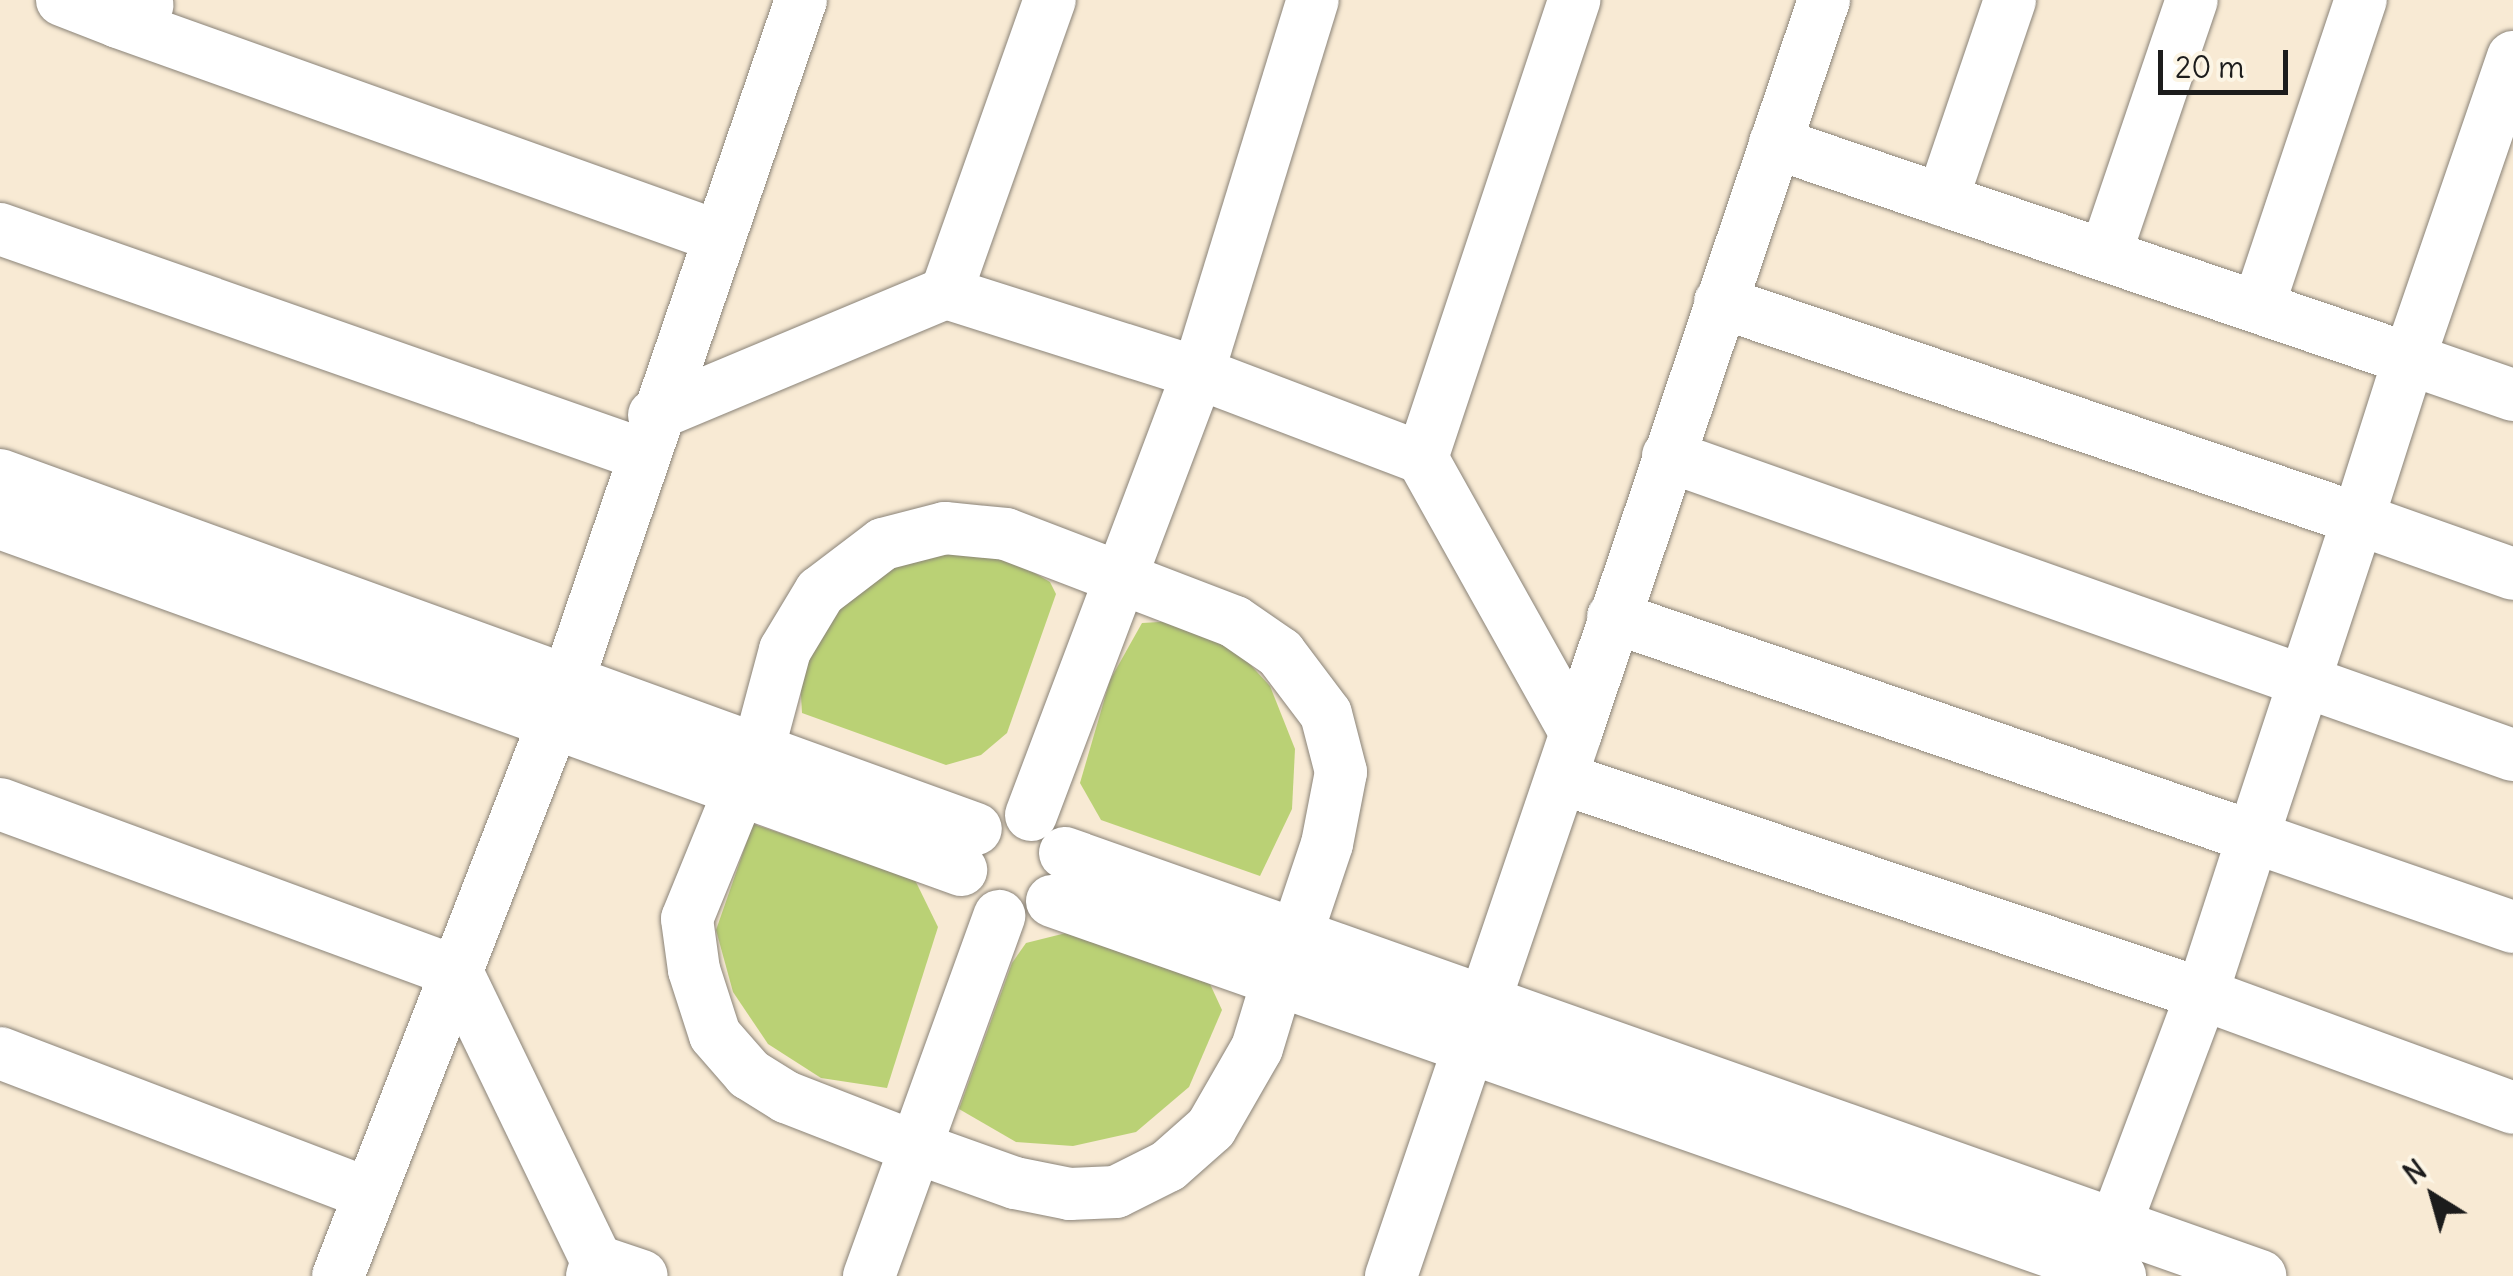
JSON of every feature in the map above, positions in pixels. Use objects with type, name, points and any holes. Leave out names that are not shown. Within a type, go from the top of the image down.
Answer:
[{"type":"street","points":[[62,0],[137,11],[716,236]]},
{"type":"street","points":[[946,292],[1050,0]]},
{"type":"street","points":[[1031,815],[1198,373],[1314,0]]},
{"type":"street","points":[[1422,458],[1574,0]]},
{"type":"street","points":[[1396,1275],[1824,0]]},
{"type":"street","points":[[1942,200],[2010,0]]},
{"type":"street","points":[[2104,255],[2192,0]]},
{"type":"street","points":[[2258,307],[2361,0]]},
{"type":"street","points":[[338,1276],[561,698],[790,3]]},
{"type":"street","points":[[2117,1251],[2253,836],[2309,682],[2409,359],[2513,57]]},
{"type":"street","points":[[1775,142],[2513,395]]},
{"type":"street","points":[[0,230],[647,434],[946,292],[1198,373],[1422,458],[1570,756],[2513,1108]]},
{"type":"street","points":[[1720,302],[2513,574]]},
{"type":"street","points":[[1668,456],[2513,755]]},
{"type":"street","points":[[0,474],[561,698],[968,849]]},
{"type":"street","points":[[0,523],[561,698]]},
{"type":"street","points":[[945,528],[1006,534],[1120,580],[1235,622],[1280,653],[1326,714],[1341,772],[1327,844],[1257,1048],[1211,1128],[1168,1166],[1116,1192],[1070,1194],[1015,1182],[914,1147],[786,1098],[750,1074],[715,1035],[694,970],[688,919],[749,768],[794,635],[820,592],[883,544],[945,528]]},
{"type":"street","points":[[1614,617],[2513,927]]},
{"type":"street","points":[[0,804],[456,972],[610,1271]]},
{"type":"street","points":[[1002,815],[1031,815],[1046,824],[1059,877],[1036,913],[999,916],[980,907],[968,849],[1002,815]]},
{"type":"street","points":[[1059,877],[2117,1251],[2260,1276]]},
{"type":"street","points":[[869,1276],[999,916]]},
{"type":"street","points":[[0,1053],[367,1193]]},
{"type":"green space","points":[[968,549],[1009,558],[1050,582],[1056,594],[1007,733],[981,755],[946,765],[802,713],[800,678],[815,631],[847,590],[907,558]]},
{"type":"green space","points":[[1176,621],[1233,646],[1270,686],[1295,749],[1292,809],[1260,876],[1101,820],[1080,783],[1110,680],[1142,623]]},
{"type":"green space","points":[[753,824],[914,878],[938,927],[887,1088],[821,1078],[768,1044],[733,992],[716,930]]},
{"type":"green space","points":[[1066,933],[1210,984],[1222,1010],[1189,1087],[1136,1132],[1073,1146],[1016,1142],[959,1109],[1012,963],[1026,943]]}]
